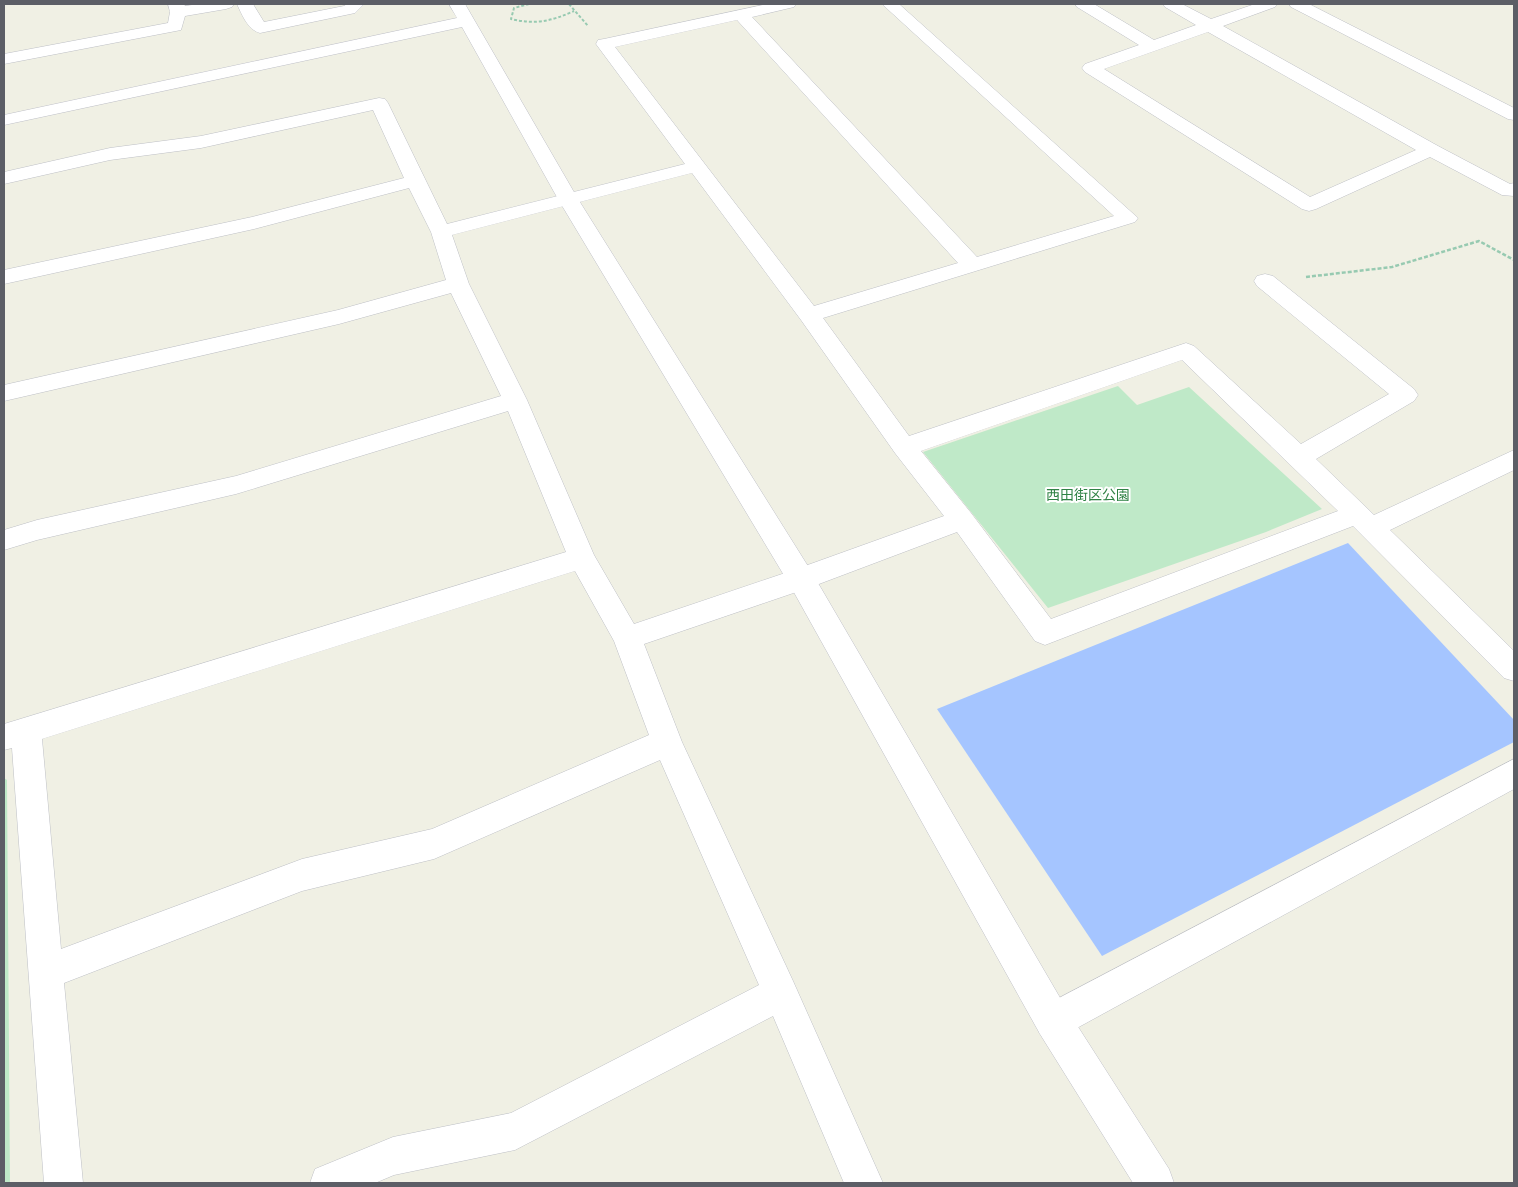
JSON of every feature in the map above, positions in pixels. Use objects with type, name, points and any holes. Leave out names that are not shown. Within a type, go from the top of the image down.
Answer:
[{"type":"street","points":[[4,59],[175,27],[177,8],[226,4]]},
{"type":"street","points":[[244,4],[250,18],[260,28],[349,10],[356,4]]},
{"type":"street","points":[[788,4],[604,44],[810,315],[904,447],[962,520],[1045,634],[1364,521],[1514,459]]},
{"type":"street","points":[[810,315],[1128,218],[890,4]]},
{"type":"street","points":[[1083,4],[1153,46]]},
{"type":"street","points":[[1171,4],[1431,150],[1509,191],[1514,189]]},
{"type":"street","points":[[1269,4],[1091,68],[1309,205],[1431,150]]},
{"type":"street","points":[[1297,4],[1514,114]]},
{"type":"street","points":[[4,120],[462,12],[568,199],[801,579],[1053,1021],[1155,1183]]},
{"type":"street","points":[[741,14],[973,266]]},
{"type":"street","points":[[4,178],[110,154],[201,142],[379,103],[441,232],[458,284],[515,400],[582,558],[627,638],[667,742],[781,993],[864,1183]]},
{"type":"street","points":[[441,232],[698,166]]},
{"type":"street","points":[[4,277],[254,224],[415,181]]},
{"type":"street","points":[[1266,281],[1406,395],[1299,457]]},
{"type":"street","points":[[4,393],[339,317],[458,284]]},
{"type":"street","points":[[904,447],[1186,351],[1299,457],[1512,664]]},
{"type":"street","points":[[4,540],[37,530],[236,485],[515,400]]},
{"type":"street","points":[[627,638],[801,579],[962,520]]},
{"type":"street","points":[[63,1183],[45,973],[15,733],[582,558]]},
{"type":"street","points":[[45,973],[302,875],[434,844],[667,742]]},
{"type":"street","points":[[1053,1021],[1514,774]]},
{"type":"street","points":[[330,1183],[393,1156],[515,1131],[781,993]]},
{"type":"path","points":[[530,4],[514,8],[511,19],[529,25],[555,20],[574,11]]},
{"type":"path","points":[[570,5],[575,4]]},
{"type":"path","points":[[1266,281],[1392,267],[1479,241],[1514,260]]},
{"type":"green space","name":"西田街区公園","points":[[1118,386],[1137,405],[1189,387],[1322,509],[1266,532],[1048,608],[923,452]]},
{"type":"green space","points":[[4,778],[7,780],[10,1183],[4,1183]]},
{"type":"water","points":[[1348,543],[1514,720],[1514,742],[1102,956],[937,709]]}]
